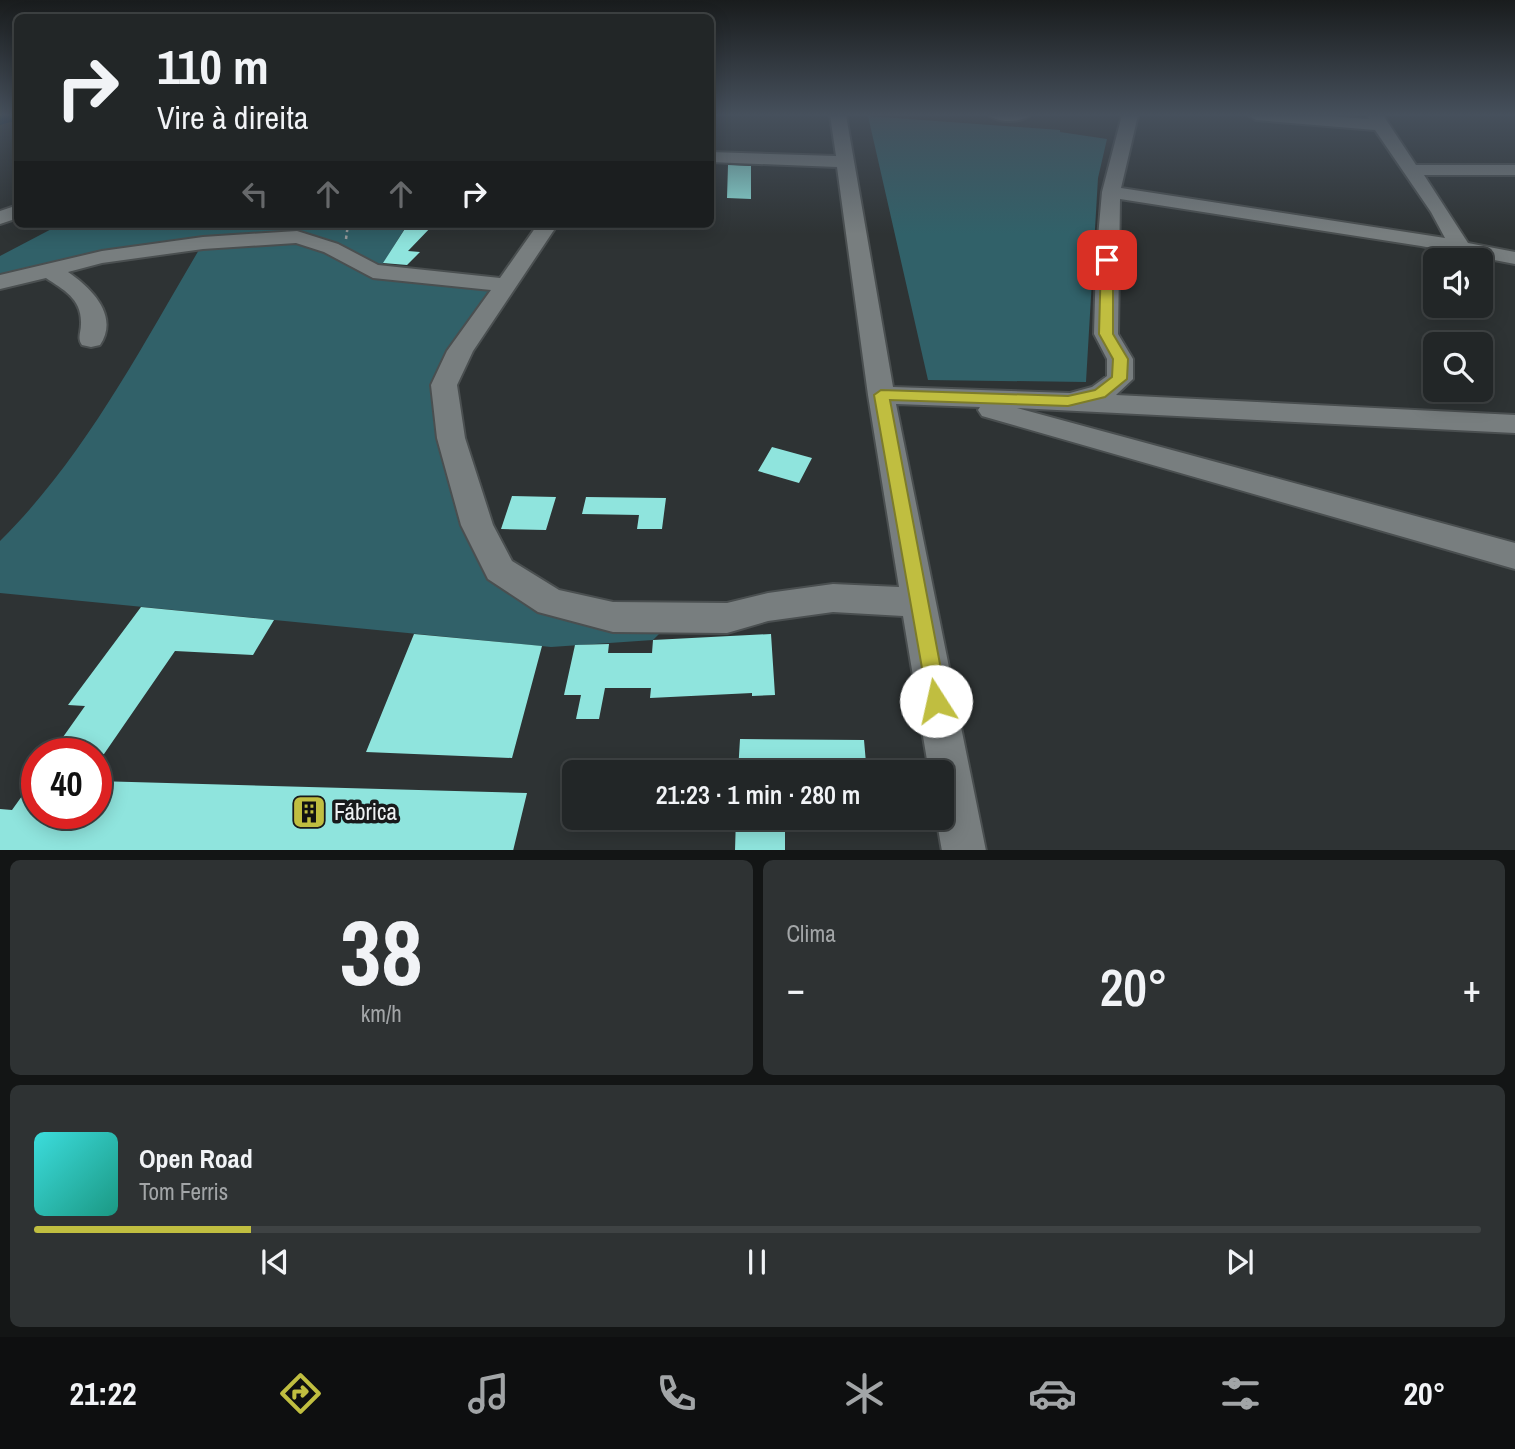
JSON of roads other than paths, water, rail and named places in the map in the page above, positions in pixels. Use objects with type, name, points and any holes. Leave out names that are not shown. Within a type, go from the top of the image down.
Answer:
[{"type":"street","points":[[844,155],[881,395],[964,850]]},
{"type":"street","points":[[1068,401],[1100,394],[1120,379],[1120,359],[1106,334],[1111,192],[1120,155]]},
{"type":"street","points":[[1399,155],[1442,214],[1460,247]]},
{"type":"street","points":[[714,157],[845,162]]},
{"type":"street","points":[[1412,170],[1515,170]]},
{"type":"street","points":[[1111,192],[1515,258]]},
{"type":"street","points":[[545,228],[503,285],[460,351],[444,385],[451,438],[477,525],[500,570],[550,602],[613,617],[727,618],[768,607],[833,598],[918,601]]},
{"type":"street","points":[[0,282],[102,257],[203,243],[297,237],[331,248],[373,271],[503,285]]},
{"type":"street","points":[[50,270],[83,294],[91,306],[96,318],[92,340]]},
{"type":"street","points":[[881,395],[1068,401],[1515,424]]},
{"type":"street","points":[[948,397],[1515,556]]},
{"type":"place","name":"Fábrica","points":[[309,812]]}]
